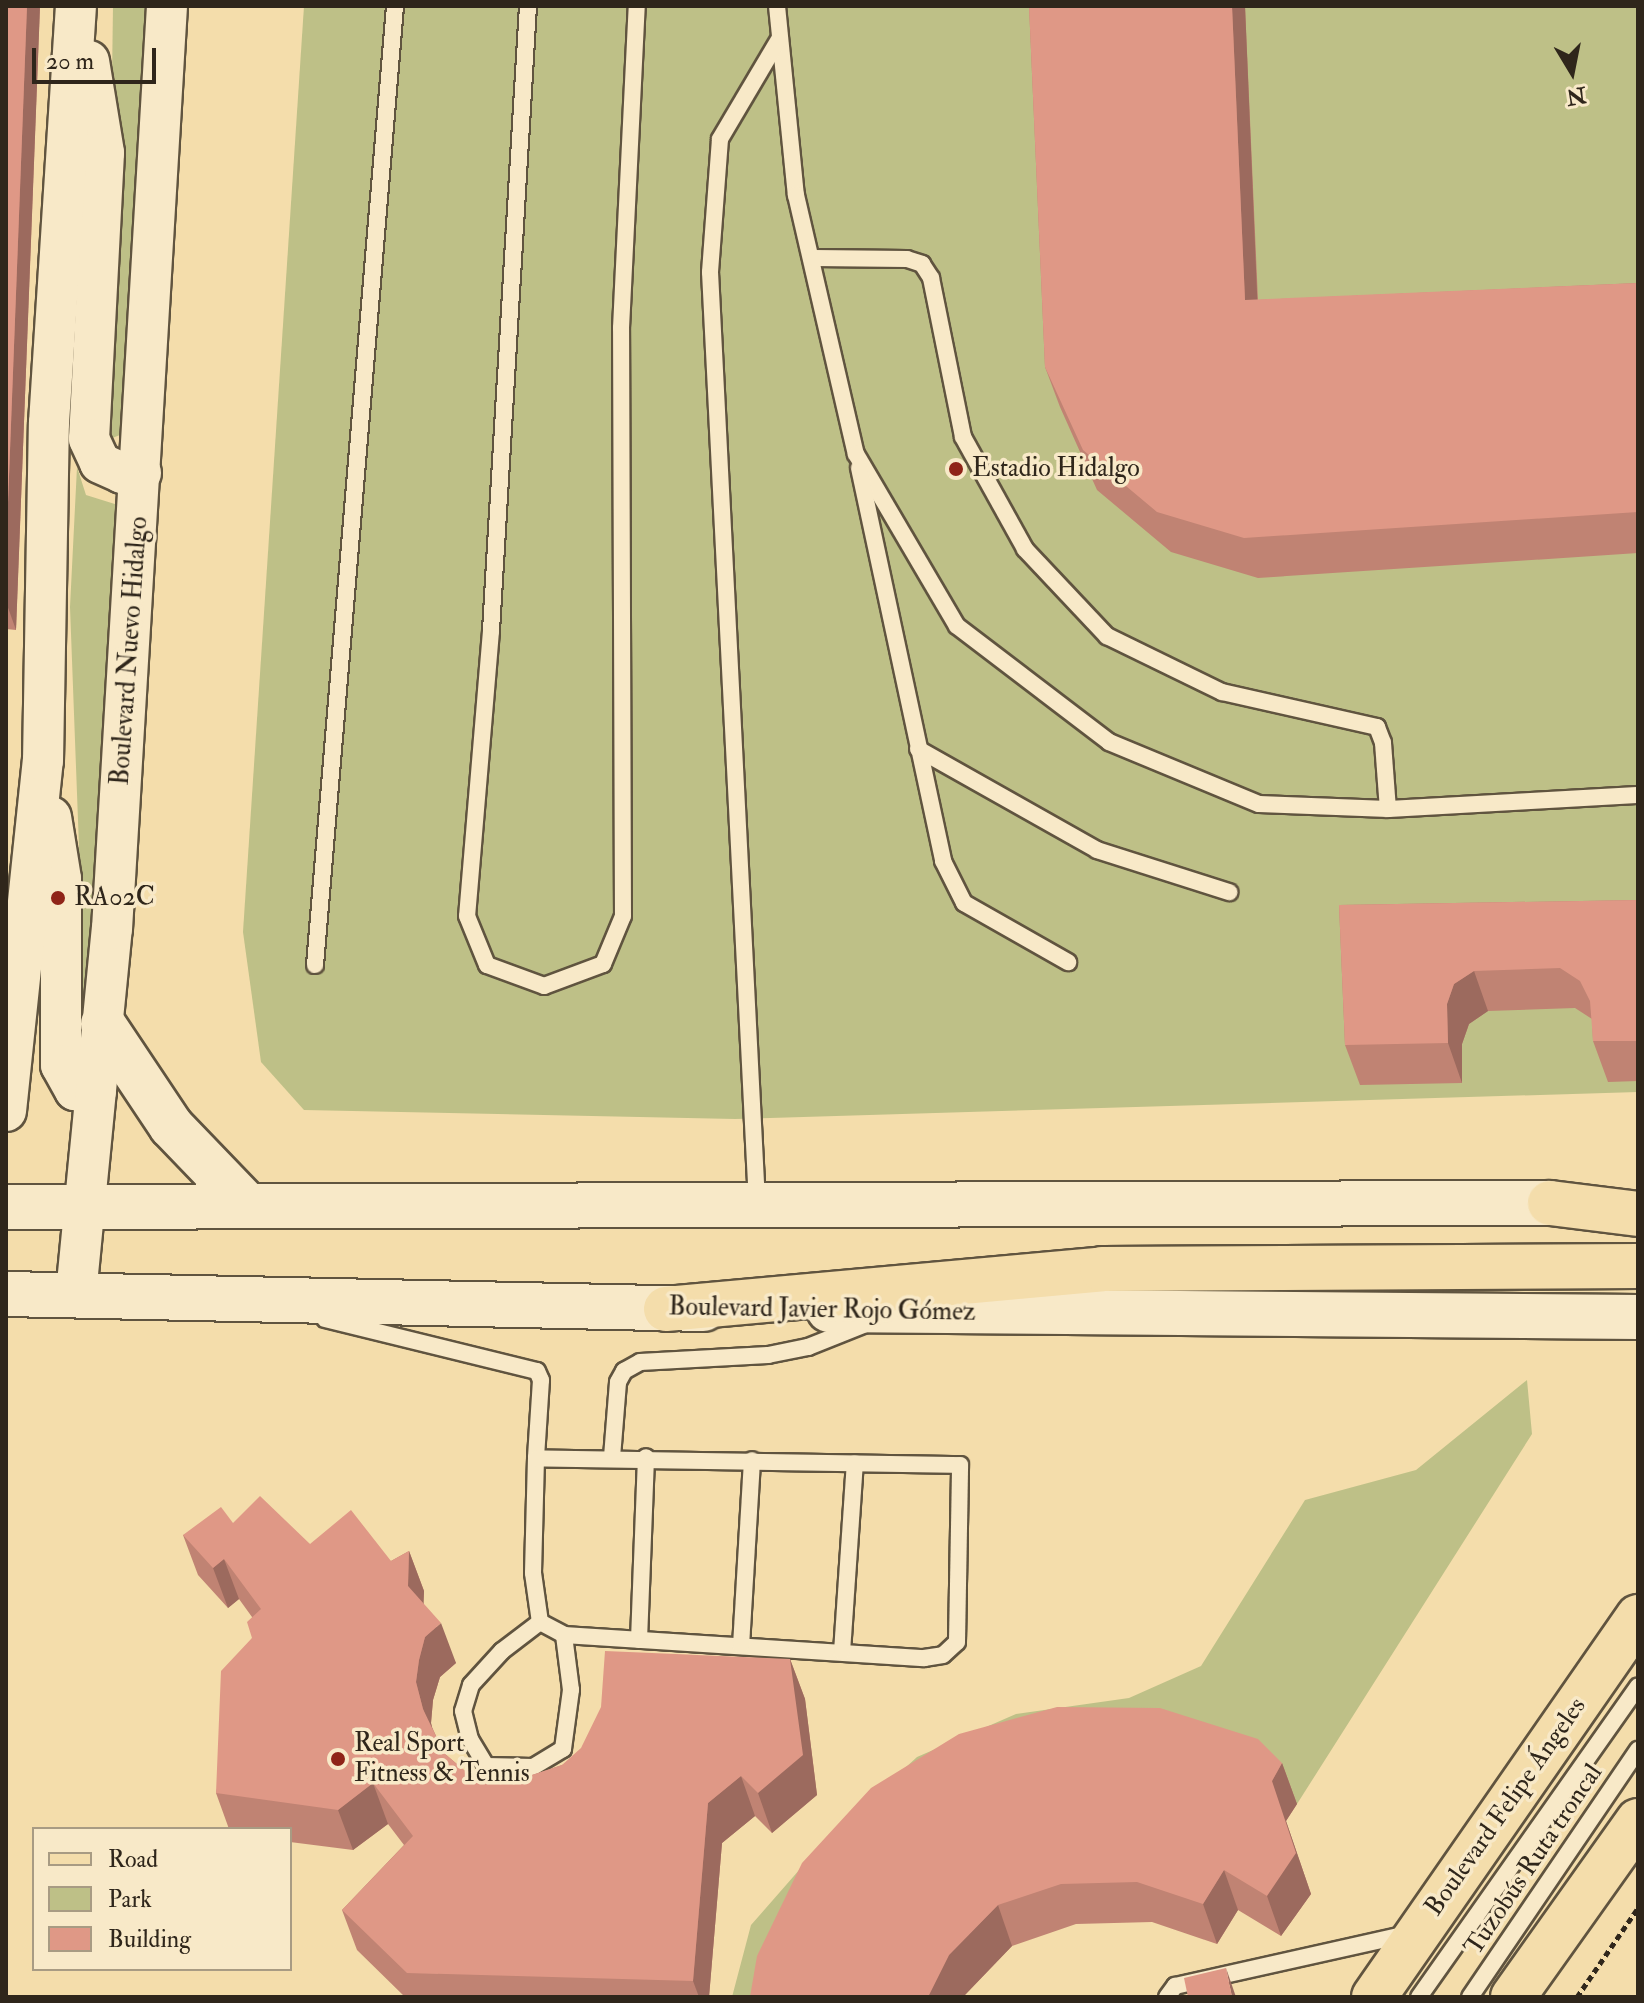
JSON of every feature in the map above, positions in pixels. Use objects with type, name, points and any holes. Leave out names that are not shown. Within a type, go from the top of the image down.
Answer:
[{"type":"main road","points":[[103,1024],[171,1126],[248,1206]]},
{"type":"main road","points":[[6,1207],[1550,1203],[1638,1193]]},
{"type":"main road","points":[[1550,1203],[1638,1214]]},
{"type":"main road","points":[[1167,1204],[1333,1226],[1595,1228],[1638,1236]]},
{"type":"main road","points":[[666,1309],[1102,1269],[1638,1266]]},
{"type":"main road","name":"Boulevard Javier Rojo Gómez","points":[[6,1294],[666,1309],[1632,1314]]},
{"type":"main road","name":"Boulevard Felipe Ángeles","points":[[1374,1997],[1638,1617]]},
{"type":"main road","points":[[1513,1997],[1638,1821]]},
{"type":"street","points":[[78,6],[104,153],[89,439],[100,463],[122,473],[141,473]]},
{"type":"street","points":[[6,1111],[43,761],[49,423],[78,6]]},
{"type":"street","name":"Boulevard Nuevo Hidalgo","points":[[76,1294],[103,1024],[141,473],[167,6]]},
{"type":"street","points":[[43,761],[61,879],[61,1065],[75,1090],[96,1092]]},
{"type":"lane","points":[[315,965],[395,6]]},
{"type":"lane","points":[[528,6],[491,631],[467,916],[487,965],[544,986],[603,964],[623,916],[621,328],[637,6]]},
{"type":"lane","points":[[777,6],[778,41],[796,195],[814,258],[943,861],[964,903],[1068,962]]},
{"type":"lane","points":[[757,1205],[710,272],[720,139],[778,41]]},
{"type":"lane","points":[[814,258],[907,259],[922,264],[931,278],[963,437],[1025,549],[1107,636],[1222,692],[1377,727],[1383,743],[1388,809]]},
{"type":"lane","points":[[856,454],[957,626],[1109,742],[1259,804],[1388,809],[1638,795]]},
{"type":"lane","points":[[918,749],[1097,850],[1229,892]]},
{"type":"lane","points":[[233,1298],[537,1371],[541,1380],[533,1573],[540,1622]]},
{"type":"lane","points":[[612,1457],[618,1382],[640,1362],[768,1355],[840,1336],[892,1311]]},
{"type":"lane","points":[[536,1458],[646,1457],[960,1465],[957,1642],[943,1655],[924,1658],[564,1635],[540,1622]]},
{"type":"lane","points":[[639,1640],[646,1457]]},
{"type":"lane","points":[[741,1646],[752,1460]]},
{"type":"lane","points":[[842,1652],[855,1463]]},
{"type":"lane","points":[[540,1622],[502,1651],[471,1685],[463,1711],[470,1739],[486,1766],[533,1767],[563,1749],[571,1690],[564,1635]]},
{"type":"lane","name":"Tuzobús Ruta troncal","points":[[1419,1997],[1638,1686]]},
{"type":"lane","name":"Tuzobús Ruta troncal","points":[[1470,1997],[1638,1750]]},
{"type":"lane","points":[[1167,1997],[1175,1986],[1420,1931]]},
{"type":"path","points":[[1577,1997],[1638,1908]]},
{"type":"green space","points":[[113,6],[147,6],[120,435],[107,440]]},
{"type":"green space","name":"Estadio Hidalgo","points":[[304,6],[1638,6],[1638,1092],[735,1119],[304,1110],[261,1062],[243,932]]},
{"type":"green space","points":[[77,467],[86,495],[118,505],[88,1049],[69,1048],[79,847],[70,607]]},
{"type":"green space","points":[[1527,1380],[1532,1434],[1297,1804],[1273,1779],[772,1997],[732,1997],[751,1925],[821,1845],[917,1757],[1016,1714],[1129,1698],[1201,1666],[1305,1500],[1416,1470]]},
{"type":"building","points":[[6,6],[27,6],[6,555]]},
{"type":"building","points":[[1029,6],[1232,6],[1245,300],[1638,283],[1638,512],[1244,538],[1157,512],[1083,450],[1045,367]]},
{"type":"building","points":[[1638,900],[1638,1041],[1593,1041],[1590,1001],[1580,981],[1560,968],[1474,971],[1454,984],[1447,1004],[1448,1043],[1345,1045],[1339,905]]},
{"type":"building","name":"Real Sport Fitness & Tennis","points":[[260,1496],[310,1544],[351,1510],[391,1561],[409,1551],[408,1586],[441,1623],[425,1637],[416,1682],[423,1709],[444,1753],[465,1771],[496,1778],[526,1777],[562,1765],[581,1748],[601,1707],[605,1651],[790,1659],[803,1755],[758,1793],[741,1776],[708,1803],[693,1981],[407,1973],[342,1910],[413,1836],[373,1783],[338,1810],[216,1793],[221,1671],[252,1638],[247,1622],[261,1609],[224,1559],[213,1568],[183,1535],[221,1507],[233,1523]]},
{"type":"building","points":[[1057,1707],[1160,1708],[1258,1739],[1282,1763],[1272,1781],[1296,1853],[1267,1896],[1224,1870],[1203,1904],[1137,1882],[1061,1884],[998,1905],[949,1955],[928,1997],[750,1997],[757,1956],[802,1863],[871,1788],[959,1734]]},
{"type":"building","points":[[1226,1968],[1232,1997],[1188,1997],[1184,1978]]},
{"type":"place","name":"Estadio Hidalgo","points":[[956,469]]},
{"type":"place","name":"RA02C","points":[[58,898]]},
{"type":"place","name":"Real Sport Fitness & Tennis","points":[[338,1759]]}]
